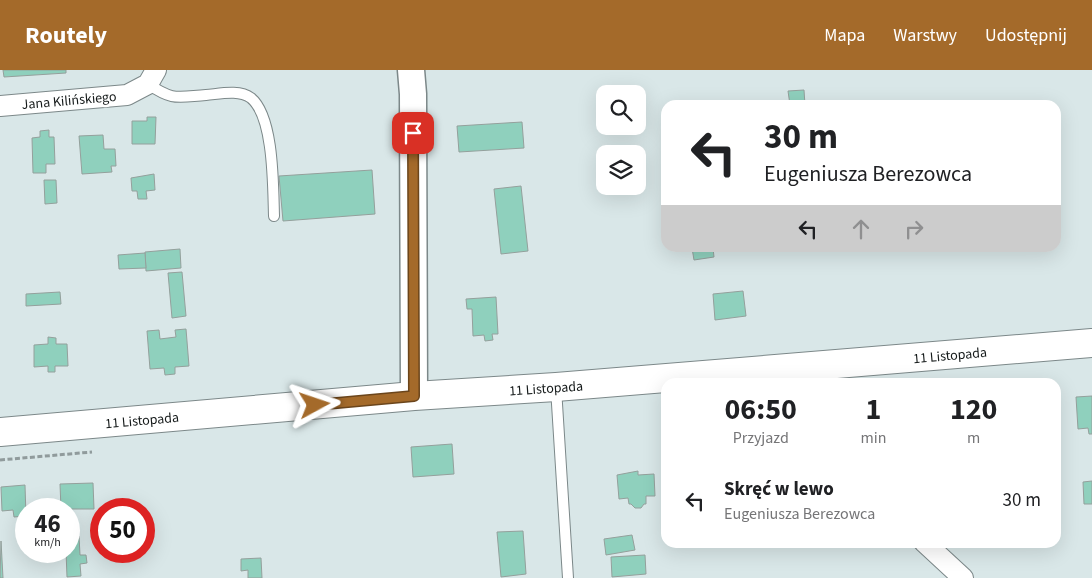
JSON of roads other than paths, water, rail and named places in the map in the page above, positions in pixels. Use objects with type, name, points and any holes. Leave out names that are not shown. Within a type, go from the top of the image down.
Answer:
[{"type":"main road","name":"11 Listopada","points":[[728,378],[766,376],[1092,344]]},
{"type":"main road","name":"11 Listopada","points":[[0,432],[414,396],[661,382]]},
{"type":"street","points":[[411,70],[413,94],[414,396]]},
{"type":"street","name":"Jana Kilińskiego","points":[[0,106],[127,95],[152,77]]},
{"type":"street","points":[[930,548],[963,578]]},
{"type":"lane","points":[[152,77],[163,94],[177,98],[237,93],[250,98],[264,116],[271,158],[274,216]]},
{"type":"lane","points":[[556,387],[568,578]]}]
